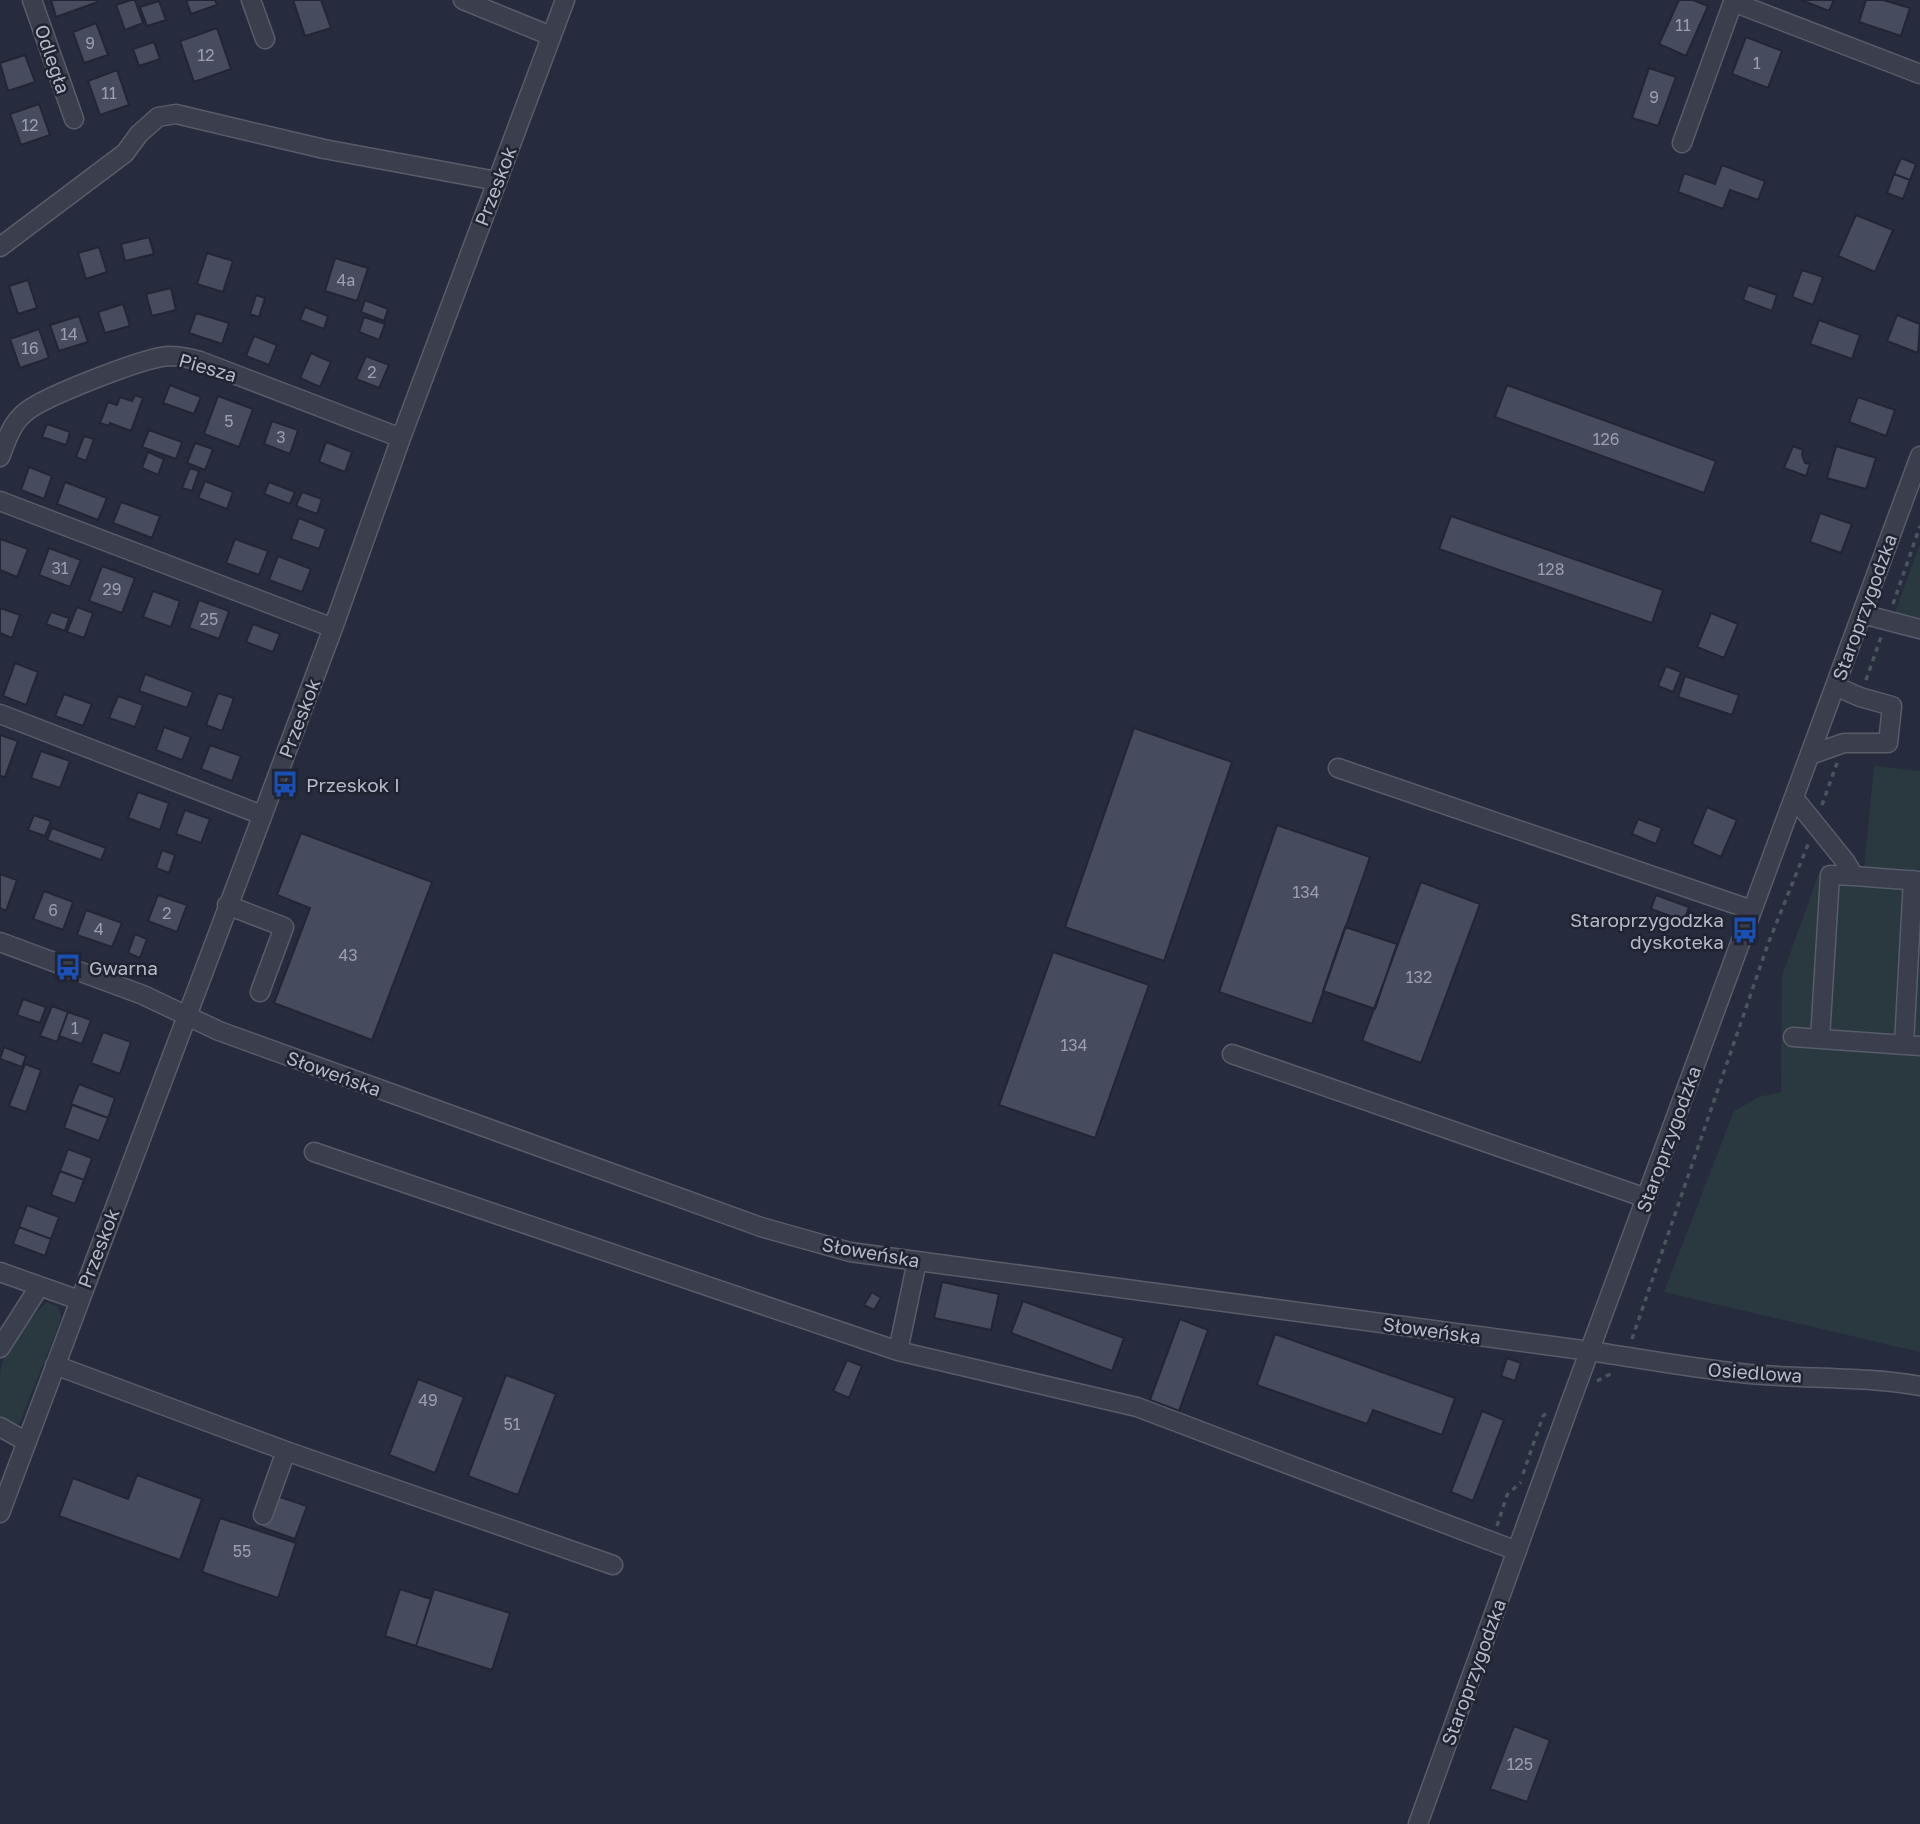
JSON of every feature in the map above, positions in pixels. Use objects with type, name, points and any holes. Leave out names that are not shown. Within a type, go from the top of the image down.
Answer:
[{"type":"street","name":"Odległa","points":[[32,0],[74,118]]},
{"type":"street","points":[[251,0],[265,39]]},
{"type":"street","points":[[463,0],[551,36]]},
{"type":"street","name":"Przeskok","points":[[0,1513],[6,1482],[27,1442],[333,628],[565,0]]},
{"type":"street","points":[[1682,143],[1733,1],[1920,74]]},
{"type":"street","points":[[0,247],[125,153],[139,134],[158,117],[176,114],[324,149],[497,181]]},
{"type":"street","name":"Piesza","points":[[0,457],[12,426],[26,411],[47,399],[165,356],[181,356],[200,361],[401,438]]},
{"type":"street","name":"Staroprzygodzka","points":[[1418,1824],[1920,456]]},
{"type":"street","points":[[0,501],[333,628]]},
{"type":"street","points":[[1862,614],[1920,629]]},
{"type":"street","points":[[1810,755],[1844,743],[1888,743],[1892,706],[1860,697],[1835,686]]},
{"type":"street","points":[[0,714],[262,815]]},
{"type":"street","points":[[1338,768],[1752,910]]},
{"type":"street","points":[[1794,798],[1854,876]]},
{"type":"street","points":[[1793,1037],[1820,1039],[1912,1045],[1916,881],[1830,875],[1820,1039]]},
{"type":"street","points":[[227,905],[284,927],[260,992]]},
{"type":"street","points":[[0,942],[143,995],[186,1016]]},
{"type":"street","name":"Słoweńska","points":[[186,1016],[219,1031],[761,1227],[850,1252],[1590,1351]]},
{"type":"street","points":[[1232,1054],[1646,1198]]},
{"type":"street","points":[[314,1152],[898,1351],[1137,1407],[1517,1550]]},
{"type":"street","points":[[898,1351],[917,1261]]},
{"type":"street","points":[[0,1272],[79,1300]]},
{"type":"street","points":[[0,1348],[39,1287]]},
{"type":"street","name":"Osiedlowa","points":[[1590,1351],[1711,1370],[1840,1377],[1920,1386]]},
{"type":"street","points":[[55,1366],[286,1451],[612,1565]]},
{"type":"street","points":[[0,1427],[27,1442]]},
{"type":"street","points":[[264,1515],[286,1451]]},
{"type":"path","points":[[1860,697],[1920,526]]},
{"type":"path","points":[[1626,1356],[1763,957],[1844,743]]},
{"type":"shaded area","points":[[1920,544],[1920,622],[1893,618]]},
{"type":"shaded area","points":[[1874,766],[1920,771],[1920,1352],[1664,1292],[1734,1111],[1759,1097],[1781,1092],[1782,976],[1822,865],[1864,869]]},
{"type":"shaded area","points":[[47,1302],[58,1307],[61,1316],[57,1329],[19,1424],[0,1421],[0,1376],[5,1354],[24,1326]]},
{"type":"building","points":[[51,0],[97,0],[98,2],[56,17]]},
{"type":"building","points":[[135,0],[143,23],[125,30],[116,5]]},
{"type":"building","points":[[186,0],[215,0],[217,5],[191,14]]},
{"type":"building","points":[[293,0],[321,0],[331,28],[305,36]]},
{"type":"building","points":[[1679,0],[1693,0],[1708,6],[1686,56],[1659,44]]},
{"type":"building","points":[[1801,0],[1834,0],[1829,11]]},
{"type":"building","points":[[1866,0],[1883,0],[1910,8],[1901,36],[1859,22]]},
{"type":"building","points":[[159,1],[166,20],[147,26],[140,7]]},
{"type":"building","points":[[96,23],[108,55],[84,63],[73,32]]},
{"type":"building","points":[[217,28],[231,69],[194,82],[180,41]]},
{"type":"building","points":[[1746,37],[1782,51],[1768,88],[1732,74]]},
{"type":"building","points":[[154,42],[160,59],[139,66],[133,49]]},
{"type":"building","points":[[25,55],[35,82],[8,91],[0,63]]},
{"type":"building","points":[[1649,68],[1676,77],[1658,126],[1632,118]]},
{"type":"building","points":[[117,70],[129,105],[100,115],[88,81]]},
{"type":"building","points":[[39,104],[50,135],[21,145],[10,114]]},
{"type":"building","points":[[1901,158],[1916,164],[1910,180],[1894,174]]},
{"type":"building","points":[[1722,165],[1765,181],[1758,200],[1730,190],[1723,209],[1678,192],[1684,173],[1715,184]]},
{"type":"building","points":[[1894,174],[1910,180],[1903,199],[1887,193]]},
{"type":"building","points":[[1856,215],[1893,230],[1875,272],[1838,256]]},
{"type":"building","points":[[149,237],[154,254],[125,261],[121,244]]},
{"type":"building","points":[[99,247],[107,272],[86,279],[78,253]]},
{"type":"building","points":[[207,253],[233,261],[223,292],[197,284]]},
{"type":"building","points":[[335,258],[368,268],[357,301],[325,291]]},
{"type":"building","points":[[1802,270],[1823,277],[1813,305],[1792,297]]},
{"type":"building","points":[[28,280],[37,308],[18,314],[9,286]]},
{"type":"building","points":[[1748,285],[1777,295],[1772,311],[1743,300]]},
{"type":"building","points":[[171,288],[176,310],[152,316],[146,294]]},
{"type":"building","points":[[256,295],[265,298],[259,317],[250,314]]},
{"type":"building","points":[[365,300],[388,309],[384,321],[361,312]]},
{"type":"building","points":[[123,304],[130,326],[105,333],[98,312]]},
{"type":"building","points":[[305,307],[328,316],[324,329],[300,320]]},
{"type":"building","points":[[196,313],[229,323],[222,344],[189,333]]},
{"type":"building","points":[[1897,315],[1920,324],[1918,353],[1887,341]]},
{"type":"building","points":[[79,316],[88,342],[59,351],[50,325]]},
{"type":"building","points":[[364,317],[385,324],[379,340],[359,332]]},
{"type":"building","points":[[1819,320],[1860,335],[1852,359],[1810,344]]},
{"type":"building","points":[[39,329],[49,358],[20,368],[10,339]]},
{"type":"building","points":[[254,336],[277,345],[269,365],[246,356]]},
{"type":"building","points":[[311,353],[331,362],[320,387],[300,378]]},
{"type":"building","points":[[366,356],[389,365],[379,388],[356,379]]},
{"type":"building","points":[[170,385],[201,397],[194,414],[163,403]]},
{"type":"building","points":[[1507,385],[1716,461],[1704,493],[1495,417]]},
{"type":"building","points":[[135,395],[143,398],[131,431],[110,423],[109,426],[100,423],[108,402],[117,405],[120,397],[132,401]]},
{"type":"building","points":[[218,396],[253,409],[239,447],[204,434]]},
{"type":"building","points":[[1858,397],[1895,410],[1886,436],[1849,422]]},
{"type":"building","points":[[272,421],[298,430],[290,454],[264,444]]},
{"type":"building","points":[[47,424],[70,432],[66,445],[42,437]]},
{"type":"building","points":[[149,430],[182,442],[176,459],[142,447]]},
{"type":"building","points":[[84,436],[94,439],[86,461],[76,457]]},
{"type":"building","points":[[326,442],[352,452],[345,472],[319,462]]},
{"type":"building","points":[[195,443],[213,449],[205,470],[187,463]]},
{"type":"building","points":[[1793,446],[1803,450],[1805,463],[1810,464],[1806,476],[1784,468]]},
{"type":"building","points":[[1836,446],[1876,458],[1866,489],[1827,478]]},
{"type":"building","points":[[148,452],[164,459],[158,475],[142,468]]},
{"type":"building","points":[[29,467],[52,476],[44,499],[21,490]]},
{"type":"building","points":[[190,468],[199,471],[192,491],[182,488]]},
{"type":"building","points":[[205,481],[233,492],[227,509],[198,498]]},
{"type":"building","points":[[65,482],[107,498],[98,520],[57,504]]},
{"type":"building","points":[[269,482],[295,492],[290,504],[264,494]]},
{"type":"building","points":[[302,492],[322,499],[317,514],[296,506]]},
{"type":"building","points":[[121,502],[160,516],[152,538],[113,523]]},
{"type":"building","points":[[1820,513],[1852,524],[1841,553],[1810,542]]},
{"type":"building","points":[[1451,516],[1663,590],[1652,623],[1439,549]]},
{"type":"building","points":[[299,518],[326,529],[319,549],[291,539]]},
{"type":"building","points":[[0,539],[28,549],[17,577],[0,570]]},
{"type":"building","points":[[235,539],[268,551],[259,575],[226,563]]},
{"type":"building","points":[[49,548],[81,560],[70,587],[39,575]]},
{"type":"building","points":[[278,556],[311,569],[302,592],[269,580]]},
{"type":"building","points":[[102,566],[135,578],[122,613],[89,601]]},
{"type":"building","points":[[153,591],[180,601],[171,627],[143,617]]},
{"type":"building","points":[[199,600],[229,611],[219,639],[189,628]]},
{"type":"building","points":[[77,607],[93,613],[84,638],[67,632]]},
{"type":"building","points":[[0,608],[20,615],[12,638],[0,633]]},
{"type":"building","points":[[51,612],[69,618],[65,631],[46,624]]},
{"type":"building","points":[[1711,613],[1738,624],[1724,658],[1697,647]]},
{"type":"building","points":[[253,624],[280,634],[273,652],[246,642]]},
{"type":"building","points":[[15,663],[38,672],[26,705],[3,696]]},
{"type":"building","points":[[1666,666],[1681,672],[1673,692],[1658,686]]},
{"type":"building","points":[[145,674],[193,692],[187,708],[139,691]]},
{"type":"building","points":[[1685,676],[1739,695],[1732,715],[1678,697]]},
{"type":"building","points":[[218,693],[234,698],[222,731],[206,725]]},
{"type":"building","points":[[64,694],[92,704],[83,726],[55,716]]},
{"type":"building","points":[[118,696],[143,705],[135,727],[109,718]]},
{"type":"building","points":[[164,727],[191,737],[182,760],[156,750]]},
{"type":"building","points":[[1134,728],[1232,762],[1164,961],[1065,927]]},
{"type":"building","points":[[0,735],[18,741],[5,777],[0,776]]},
{"type":"building","points":[[210,745],[241,756],[232,781],[201,769]]},
{"type":"building","points":[[41,751],[70,761],[60,788],[31,778]]},
{"type":"building","points":[[138,792],[169,803],[160,830],[128,818]]},
{"type":"building","points":[[1707,807],[1737,820],[1721,857],[1692,844]]},
{"type":"building","points":[[185,810],[210,819],[201,843],[176,834]]},
{"type":"building","points":[[34,815],[51,821],[45,836],[28,830]]},
{"type":"building","points":[[1638,819],[1662,828],[1656,844],[1632,834]]},
{"type":"building","points":[[1277,825],[1370,857],[1312,1024],[1219,992]]},
{"type":"building","points":[[52,828],[106,848],[101,860],[47,840]]},
{"type":"building","points":[[301,833],[432,882],[372,1040],[274,1003],[310,908],[277,895]]},
{"type":"building","points":[[162,850],[175,855],[169,873],[156,868]]},
{"type":"building","points":[[0,874],[17,880],[6,911],[0,908]]},
{"type":"building","points":[[1421,882],[1480,904],[1421,1063],[1362,1041]]},
{"type":"building","points":[[44,891],[73,902],[63,930],[33,919]]},
{"type":"building","points":[[158,895],[187,905],[177,932],[148,921]]},
{"type":"building","points":[[1656,895],[1689,907],[1684,921],[1651,909]]},
{"type":"building","points":[[86,910],[122,923],[112,947],[77,935]]},
{"type":"building","points":[[1345,927],[1397,944],[1375,1009],[1323,991]]},
{"type":"building","points":[[135,934],[147,939],[140,958],[128,953]]},
{"type":"building","points":[[1053,952],[1149,985],[1095,1138],[999,1105]]},
{"type":"building","points":[[23,999],[46,1007],[40,1023],[17,1015]]},
{"type":"building","points":[[52,1006],[68,1012],[57,1042],[40,1036]]},
{"type":"building","points":[[68,1012],[91,1020],[82,1044],[59,1036]]},
{"type":"building","points":[[103,1032],[131,1042],[120,1074],[91,1063]]},
{"type":"building","points":[[4,1047],[26,1056],[22,1067],[0,1059]]},
{"type":"building","points":[[25,1064],[41,1070],[26,1112],[9,1106]]},
{"type":"building","points":[[79,1084],[115,1098],[108,1118],[71,1104]]},
{"type":"building","points":[[72,1105],[108,1118],[99,1141],[64,1128]]},
{"type":"building","points":[[68,1149],[92,1158],[84,1180],[60,1171]]},
{"type":"building","points":[[60,1171],[84,1180],[75,1204],[51,1195]]},
{"type":"building","points":[[27,1205],[59,1217],[51,1239],[19,1227]]},
{"type":"building","points":[[19,1227],[51,1239],[45,1256],[13,1244]]},
{"type":"building","points":[[942,1282],[999,1294],[991,1330],[934,1318]]},
{"type":"building","points":[[872,1292],[881,1298],[874,1310],[864,1305]]},
{"type":"building","points":[[1023,1301],[1124,1338],[1112,1371],[1011,1333]]},
{"type":"building","points":[[1180,1319],[1208,1330],[1179,1411],[1150,1400]]},
{"type":"building","points":[[1275,1334],[1455,1398],[1442,1435],[1373,1410],[1367,1424],[1257,1385]]},
{"type":"building","points":[[1507,1358],[1521,1363],[1515,1381],[1501,1376]]},
{"type":"building","points":[[847,1360],[862,1366],[849,1398],[833,1391]]},
{"type":"building","points":[[506,1375],[556,1394],[518,1495],[468,1476]]},
{"type":"building","points":[[418,1379],[464,1397],[435,1473],[389,1455]]},
{"type":"building","points":[[1482,1411],[1504,1420],[1473,1501],[1451,1492]]},
{"type":"building","points":[[137,1475],[202,1499],[180,1560],[59,1516],[73,1478],[128,1499]]},
{"type":"building","points":[[274,1495],[307,1506],[295,1539],[261,1527]]},
{"type":"building","points":[[220,1518],[296,1543],[278,1598],[202,1572]]},
{"type":"building","points":[[400,1589],[431,1599],[416,1646],[385,1636]]},
{"type":"building","points":[[434,1589],[510,1613],[492,1670],[416,1646]]},
{"type":"building","points":[[1514,1726],[1550,1740],[1527,1802],[1490,1789]]},
{"type":"place","name":"Przeskok I","points":[[285,784]]},
{"type":"place","name":"Staroprzygodzka dyskoteka","points":[[1745,930]]},
{"type":"place","name":"Gwarna","points":[[68,967]]}]
